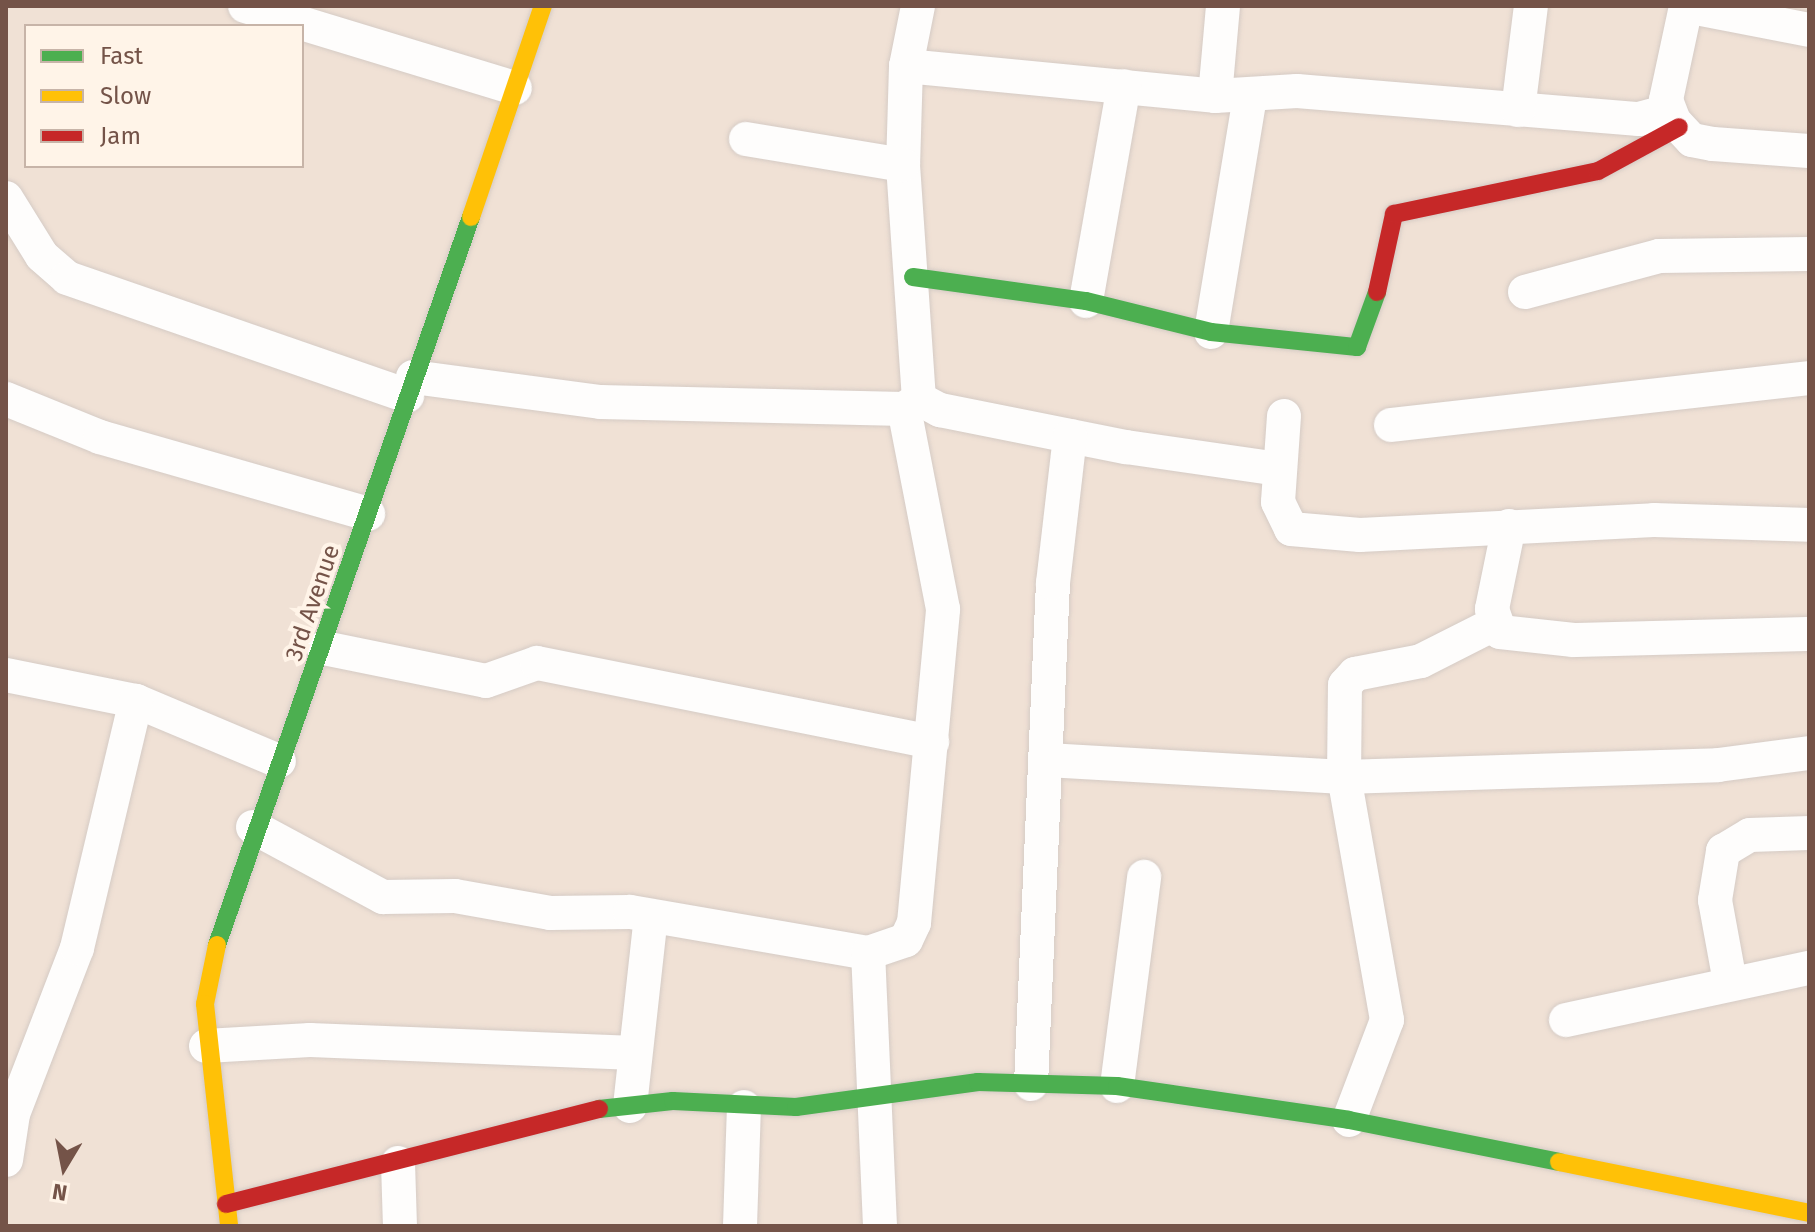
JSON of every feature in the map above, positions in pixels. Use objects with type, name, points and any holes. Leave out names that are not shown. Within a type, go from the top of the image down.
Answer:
[{"type":"street","points":[[245,6],[515,88]]},
{"type":"street","name":"3rd Avenue","points":[[229,1226],[206,1046],[211,976],[253,827],[324,648],[410,386],[543,6]]},
{"type":"street","points":[[253,827],[383,897],[455,896],[550,913],[651,916],[868,953],[906,940],[914,923],[943,609],[912,404],[913,277],[903,165],[906,66],[918,6]]},
{"type":"street","points":[[1215,96],[1223,6]]},
{"type":"street","points":[[1518,110],[1531,6]]},
{"type":"street","points":[[1674,119],[1670,65],[1685,8],[1809,30]]},
{"type":"street","points":[[906,66],[1215,96],[1297,91],[1639,119],[1674,119],[1713,144],[1809,151]]},
{"type":"street","points":[[1086,301],[1124,86]]},
{"type":"street","points":[[1211,332],[1250,96]]},
{"type":"street","points":[[913,277],[1086,301],[1211,332],[1357,347],[1370,324],[1394,214],[1598,171],[1674,119]]},
{"type":"street","points":[[746,139],[903,165]]},
{"type":"street","points":[[6,198],[42,256],[67,278],[410,386],[600,402],[912,404],[1070,436],[1278,469]]},
{"type":"street","points":[[1525,292],[1659,256],[1809,254]]},
{"type":"street","points":[[1391,425],[1809,378]]},
{"type":"street","points":[[6,399],[100,437],[368,514]]},
{"type":"street","points":[[1284,416],[1278,469],[1279,518],[1291,529],[1360,535],[1654,520],[1809,525]]},
{"type":"street","points":[[1031,1084],[1053,583],[1070,436]]},
{"type":"street","points":[[1492,625],[1509,526]]},
{"type":"street","points":[[1492,625],[1500,632],[1574,640],[1809,634]]},
{"type":"street","points":[[1349,1120],[1387,1020],[1344,777],[1345,685],[1355,674],[1421,661],[1492,625]]},
{"type":"street","points":[[324,648],[486,681],[537,663],[932,742]]},
{"type":"street","points":[[6,675],[136,701],[279,761]]},
{"type":"street","points":[[6,1160],[13,1114],[77,948],[136,701]]},
{"type":"street","points":[[1047,760],[1344,777],[1718,765],[1809,753]]},
{"type":"street","points":[[1730,982],[1715,900],[1723,851],[1750,835],[1809,833]]},
{"type":"street","points":[[1117,1086],[1144,877]]},
{"type":"street","points":[[630,1106],[651,916]]},
{"type":"street","points":[[868,953],[880,1226]]},
{"type":"street","points":[[1566,1020],[1730,982],[1809,968]]},
{"type":"street","points":[[206,1046],[310,1040],[635,1053]]},
{"type":"street","points":[[226,1204],[630,1106],[744,1107],[874,1096],[978,1082],[1117,1086],[1349,1120],[1809,1213]]},
{"type":"street","points":[[740,1226],[744,1107]]},
{"type":"street","points":[[398,1163],[400,1226]]},
{"type":"shaded area","points":[[6,6],[1809,6],[1809,1226],[6,1226]]},
{"type":"traffic: fast","points":[[217,945],[471,217]]},
{"type":"traffic: fast","points":[[913,277],[1086,301],[1211,332],[1357,347],[1377,292]]},
{"type":"traffic: fast","points":[[599,1109],[673,1101],[796,1107],[978,1082],[1117,1086],[1349,1120],[1559,1162]]},
{"type":"traffic: slow","points":[[471,217],[543,6]]},
{"type":"traffic: slow","points":[[217,945],[205,1004],[229,1226]]},
{"type":"traffic: slow","points":[[1559,1162],[1809,1213]]},
{"type":"traffic: jam","points":[[1377,292],[1394,214],[1598,171],[1679,127]]},
{"type":"traffic: jam","points":[[226,1204],[599,1109]]}]
